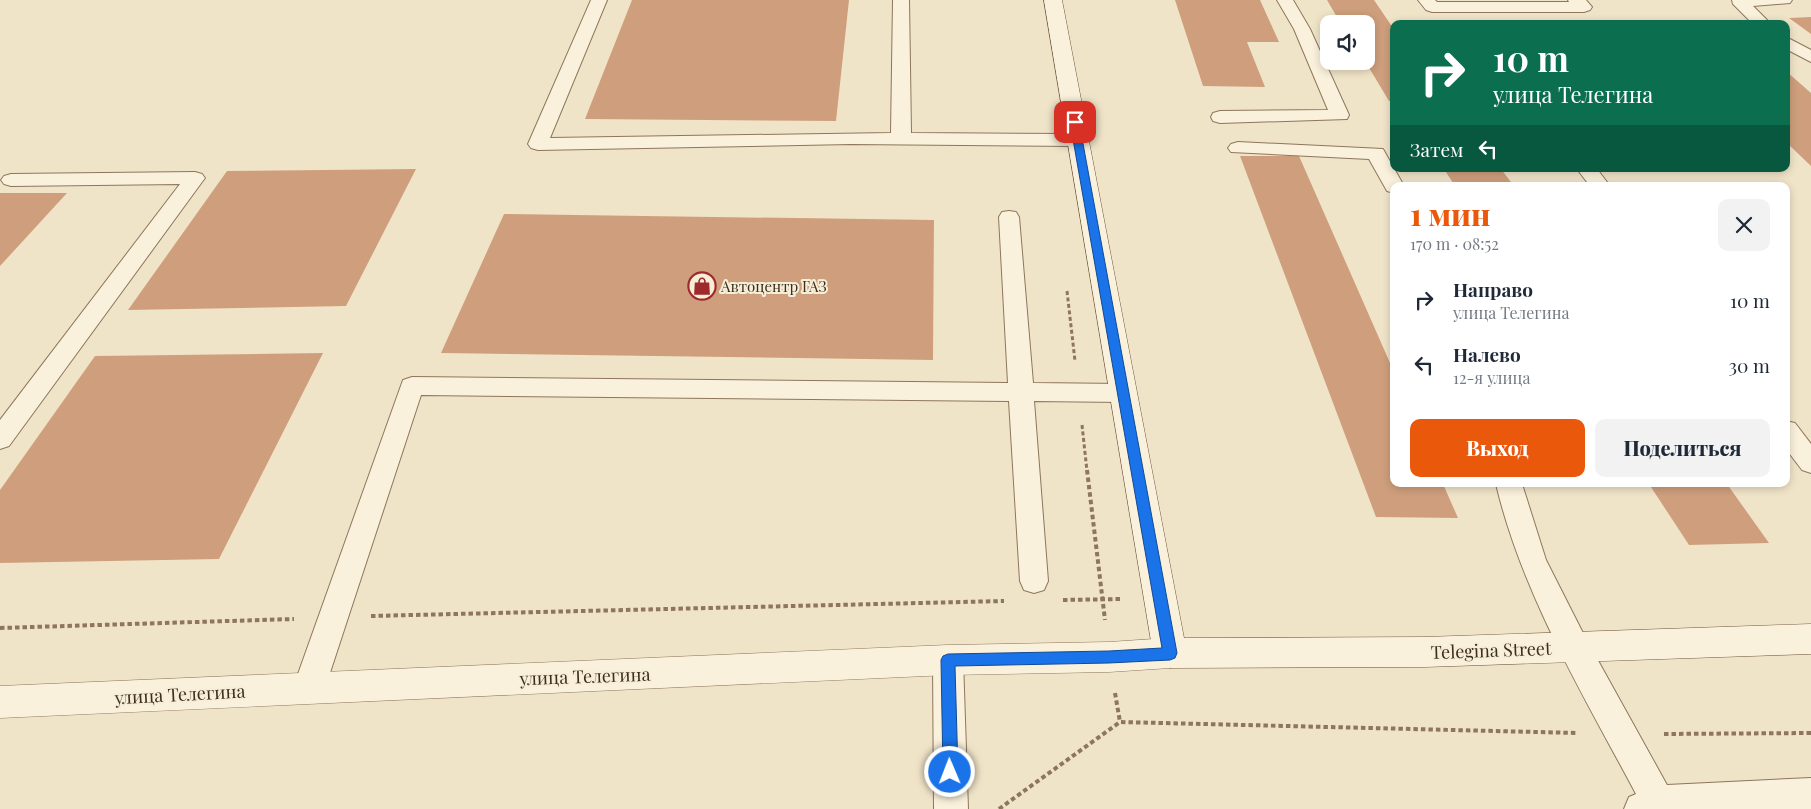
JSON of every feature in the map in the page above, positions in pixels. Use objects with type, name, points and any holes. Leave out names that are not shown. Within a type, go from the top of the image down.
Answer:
[{"type":"main road","points":[[1053,0],[1170,653]]},
{"type":"main road","name":"Telegina Street","points":[[1170,653],[1425,652],[1811,640]]},
{"type":"main road","name":"улица Телегина","points":[[0,702],[948,660],[1109,657],[1170,653]]},
{"type":"lane","points":[[599,0],[538,144],[901,139],[1078,140]]},
{"type":"lane","points":[[901,0],[901,139]]},
{"type":"lane","points":[[1220,117],[1340,115],[1302,30],[1285,0]]},
{"type":"lane","points":[[1426,0],[1432,7],[1584,7],[1576,0]]},
{"type":"lane","points":[[1759,20],[1739,1],[1784,0]]},
{"type":"lane","points":[[1790,44],[1811,57]]},
{"type":"lane","points":[[1238,148],[1376,153],[1391,182]]},
{"type":"lane","points":[[1589,172],[1597,182]]},
{"type":"lane","points":[[0,439],[196,178],[11,180]]},
{"type":"lane","points":[[1009,217],[1034,581]]},
{"type":"lane","points":[[309,688],[412,386],[1123,393]]},
{"type":"lane","points":[[1790,435],[1811,463]]},
{"type":"lane","points":[[1510,487],[1532,560],[1574,648],[1622,734],[1650,806],[1811,794]]},
{"type":"lane","points":[[948,660],[951,809]]},
{"type":"path","points":[[1062,600],[1160,598]]},
{"type":"path","points":[[0,628],[333,617],[1012,601]]},
{"type":"path","points":[[999,809],[1120,722],[1622,734],[1811,733]]},
{"type":"building","points":[[632,0],[849,0],[836,121],[585,119]]},
{"type":"building","points":[[1175,0],[1260,0],[1279,42],[1247,42],[1265,87],[1203,86]]},
{"type":"building","points":[[1327,0],[1374,0],[1390,24],[1389,101],[1370,70],[1375,70],[1375,15],[1336,15]]},
{"type":"building","points":[[1811,17],[1811,34],[1789,18]]},
{"type":"building","points":[[1790,75],[1811,93],[1811,166],[1790,146]]},
{"type":"building","points":[[1240,156],[1299,156],[1390,363],[1390,487],[1444,487],[1458,518],[1376,517]]},
{"type":"building","points":[[416,169],[346,306],[128,310],[227,171]]},
{"type":"building","points":[[1446,172],[1503,172],[1511,182],[1452,182]]},
{"type":"building","points":[[0,193],[67,193],[0,266]]},
{"type":"building","name":"Автоцентр ГАЗ","points":[[504,214],[934,220],[933,360],[441,353]]},
{"type":"building","points":[[323,353],[219,559],[0,563],[0,490],[95,356]]},
{"type":"building","points":[[1651,487],[1729,487],[1769,543],[1689,545]]},
{"type":"place","name":"Автоцентр ГАЗ","points":[[702,286]]},
{"type":"route","points":[[950,772],[948,660],[1109,657],[1170,653],[1075,122]]}]
